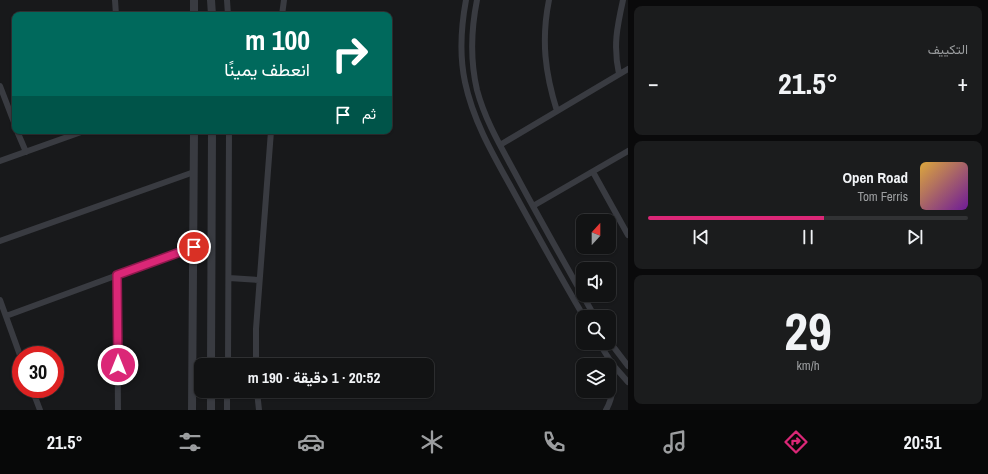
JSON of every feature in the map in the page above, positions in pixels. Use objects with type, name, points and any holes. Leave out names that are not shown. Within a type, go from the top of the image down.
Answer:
[{"type":"street","points":[[116,0],[116,12]]},
{"type":"street","points":[[194,0],[194,12]]},
{"type":"street","points":[[211,0],[212,12]]},
{"type":"street","points":[[228,0],[228,12]]},
{"type":"street","points":[[282,12],[284,0]]},
{"type":"street","points":[[466,0],[461,31],[462,59],[464,81],[473,112],[494,157],[580,310]]},
{"type":"street","points":[[477,0],[472,36],[474,73],[482,108],[500,145],[591,310]]},
{"type":"street","points":[[549,0],[545,23],[546,68],[550,90],[557,111]]},
{"type":"street","points":[[619,74],[615,36],[623,0]]},
{"type":"street","points":[[500,145],[628,69]]},
{"type":"street","points":[[0,86],[12,117]]},
{"type":"street","points":[[19,134],[26,152]]},
{"type":"street","points":[[0,161],[76,134]]},
{"type":"street","points":[[191,134],[194,140]]},
{"type":"street","points":[[192,410],[194,134]]},
{"type":"street","points":[[211,358],[212,134]]},
{"type":"street","points":[[228,358],[229,134]]},
{"type":"street","points":[[256,358],[256,329],[271,134]]},
{"type":"street","points":[[533,206],[628,151]]},
{"type":"street","points":[[0,240],[194,172]]},
{"type":"street","points":[[593,172],[628,235]]},
{"type":"street","points":[[6,316],[194,247]]},
{"type":"street","points":[[117,275],[118,410]]},
{"type":"street","points":[[229,278],[260,280]]},
{"type":"street","points":[[0,300],[17,346]]},
{"type":"street","points":[[616,350],[628,366]]},
{"type":"street","points":[[616,368],[628,382]]},
{"type":"street","points":[[35,398],[40,410]]},
{"type":"street","points":[[211,398],[211,410]]},
{"type":"street","points":[[227,398],[227,410]]},
{"type":"street","points":[[258,398],[259,410]]},
{"type":"street","points":[[606,410],[610,398]]},
{"type":"route","points":[[118,365],[117,275],[194,247]]}]
